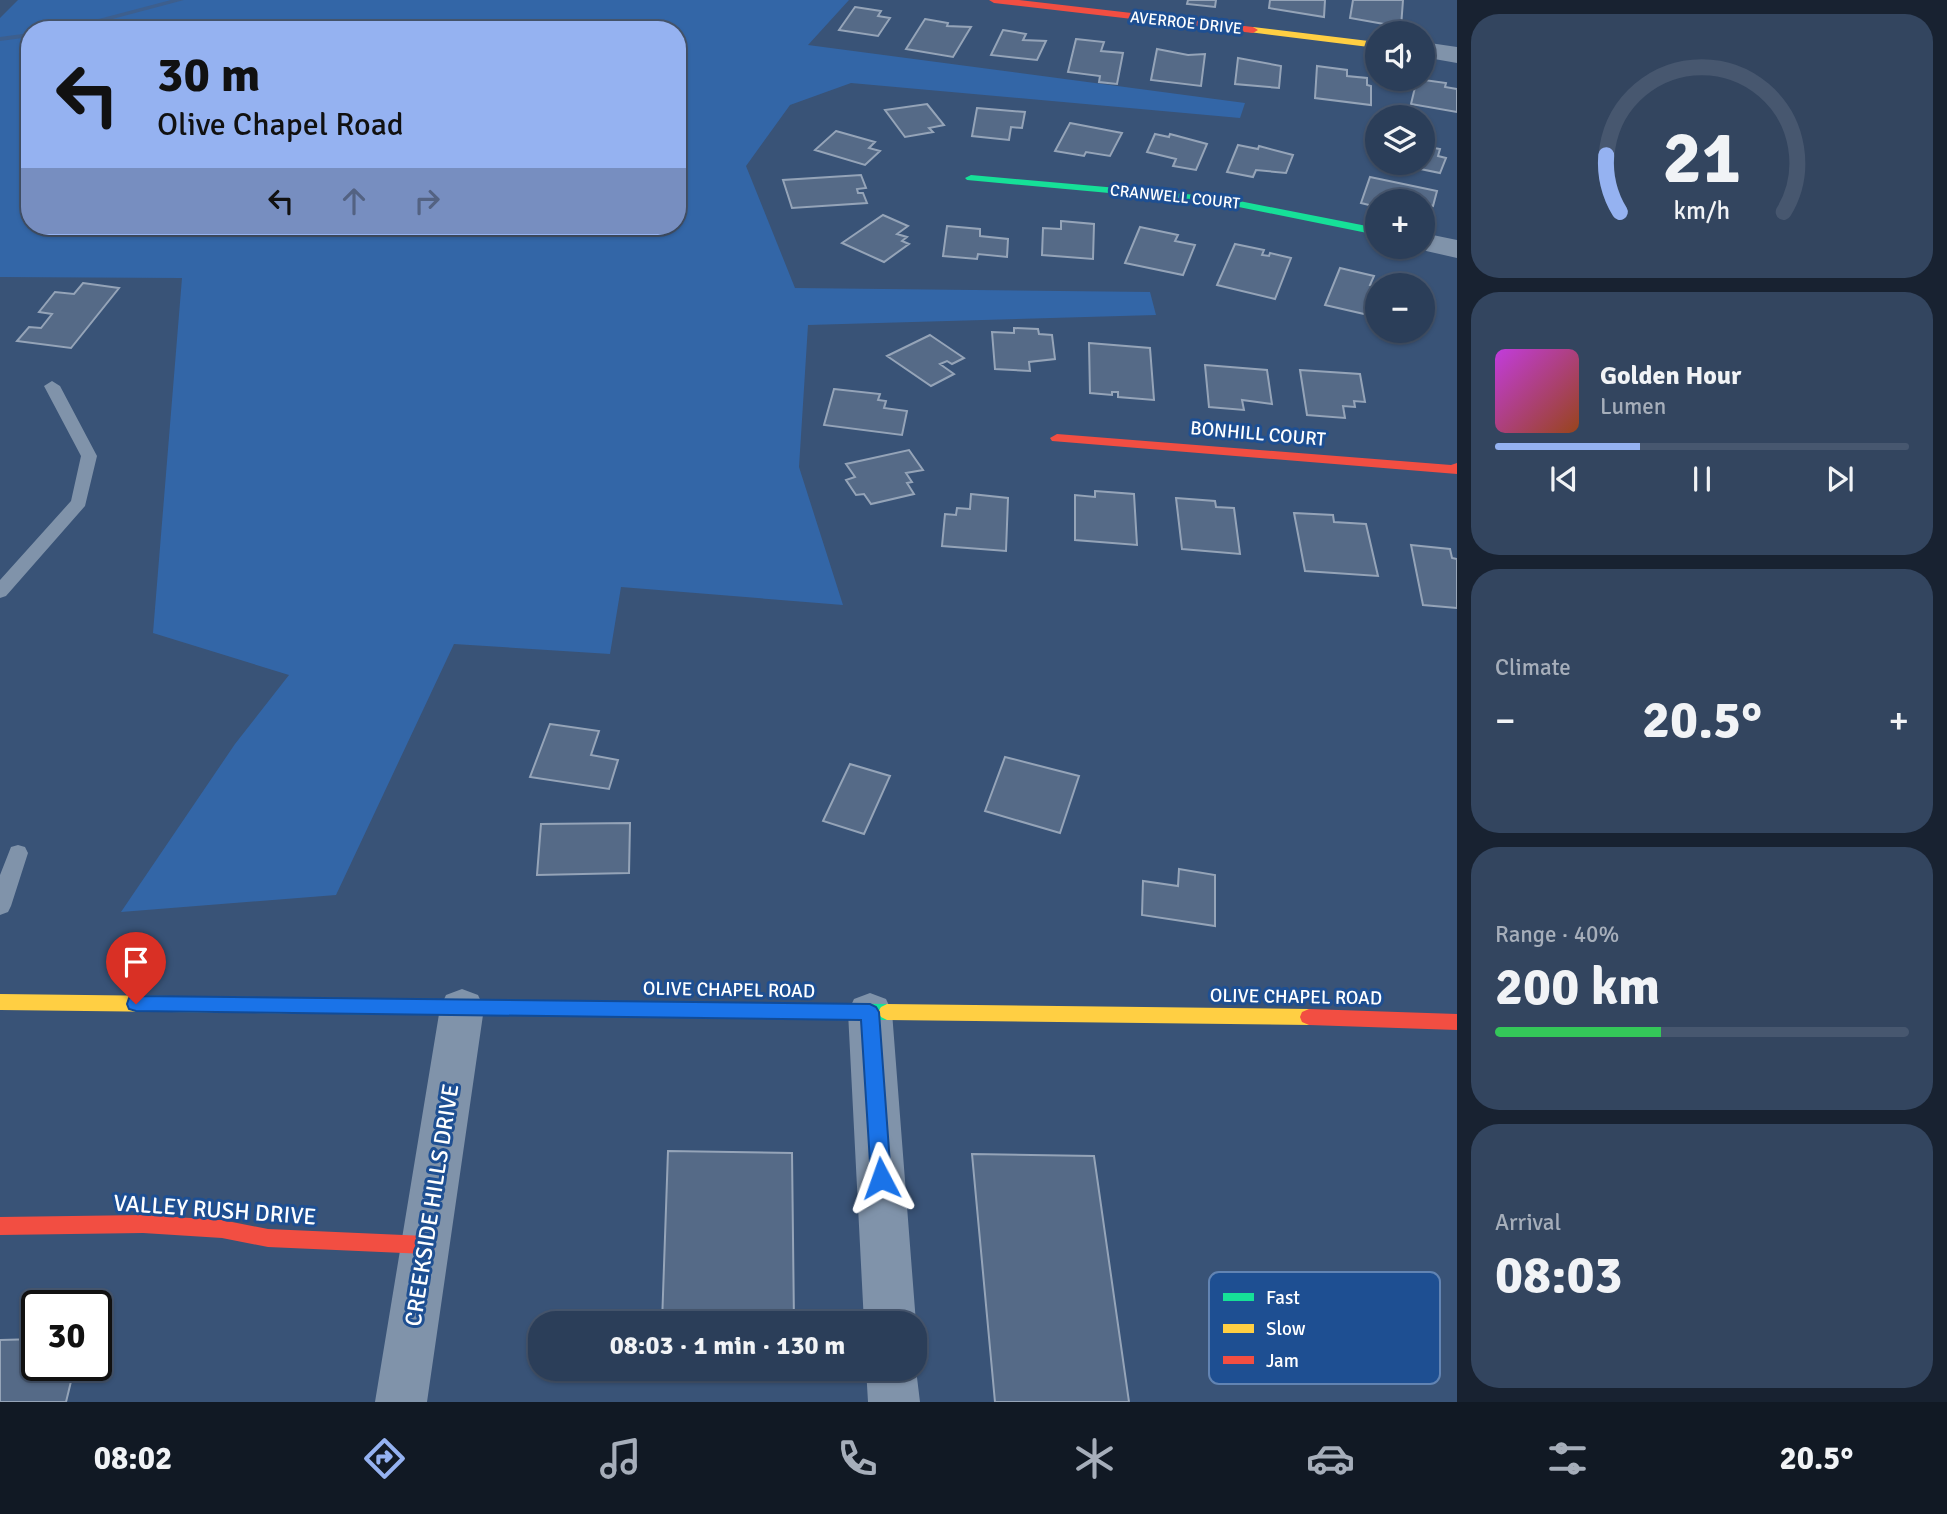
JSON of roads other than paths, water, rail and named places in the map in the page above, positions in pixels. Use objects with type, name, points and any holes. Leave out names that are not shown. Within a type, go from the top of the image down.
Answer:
[{"type":"street","name":"AVERROE DRIVE","points":[[994,0],[1365,44]]},
{"type":"street","points":[[1435,52],[1457,55]]},
{"type":"street","name":"CRANWELL COURT","points":[[971,178],[1219,200],[1365,230]]},
{"type":"street","points":[[1435,244],[1457,249]]},
{"type":"street","name":"BONHILL COURT","points":[[1057,438],[1457,468]]},
{"type":"street","name":"OLIVE CHAPEL ROAD","points":[[0,1002],[1318,1017],[1457,1022]]},
{"type":"street","name":"CREEKSIDE HILLS DRIVE","points":[[401,1402],[462,1008]]},
{"type":"street","points":[[870,1012],[889,1311]]},
{"type":"street","name":"VALLEY RUSH DRIVE","points":[[0,1226],[143,1224],[222,1229],[268,1238],[426,1245]]},
{"type":"street","points":[[893,1381],[894,1402]]},
{"type":"lane","points":[[0,593],[79,502],[89,456],[52,386]]},
{"type":"lane","points":[[0,906],[19,853]]},
{"type":"waterway","points":[[97,21],[180,0]]},
{"type":"waterway","points":[[0,39],[21,36]]}]
